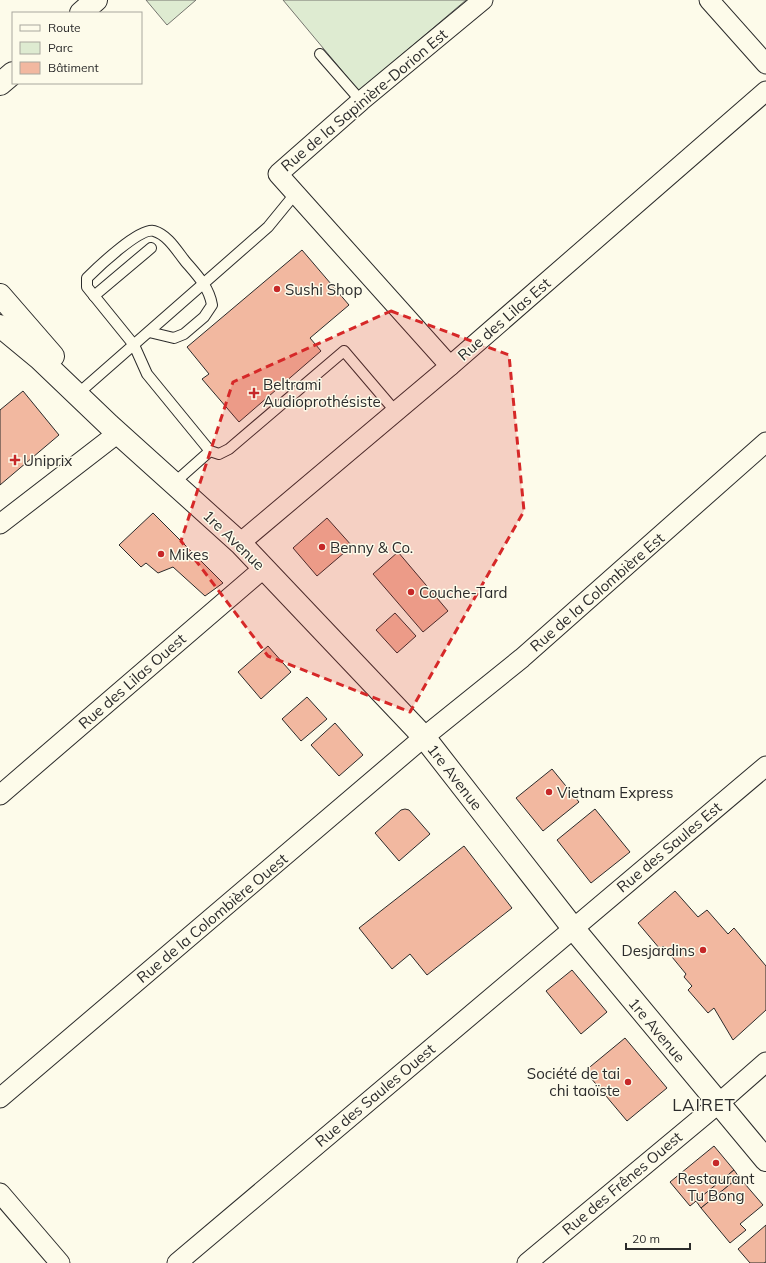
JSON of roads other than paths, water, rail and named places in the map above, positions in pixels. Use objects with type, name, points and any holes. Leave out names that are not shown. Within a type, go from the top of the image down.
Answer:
[{"type":"street","points":[[83,12],[96,0]]},
{"type":"street","name":"Rue de la Sapinière-Dorion Est","points":[[450,366],[278,174],[360,100],[483,0]]},
{"type":"street","points":[[709,0],[766,64]]},
{"type":"street","points":[[0,84],[12,74]]},
{"type":"street","name":"Rue des Lilas Est","points":[[240,543],[450,366],[766,91]]},
{"type":"street","name":"1re Avenue","points":[[0,295],[113,429]]},
{"type":"street","name":"1re Avenue","points":[[3,333],[40,359],[113,429],[240,543],[424,737],[573,928],[766,1160]]},
{"type":"street","points":[[0,524],[113,429]]},
{"type":"street","name":"Rue de la Colombière Est","points":[[424,737],[522,658],[766,442]]},
{"type":"street","name":"Rue des Lilas Ouest","points":[[0,795],[264,568]]},
{"type":"street","name":"Rue de la Colombière Ouest","points":[[0,1098],[424,737]]},
{"type":"street","name":"Rue des Saules Est","points":[[573,928],[766,766]]},
{"type":"street","name":"Rue des Saules Ouest","points":[[177,1263],[573,928]]},
{"type":"street","name":"Rue des Frênes Ouest","points":[[526,1263],[718,1104],[766,1062]]},
{"type":"street","points":[[0,1193],[60,1263]]},
{"type":"lane","points":[[320,54],[360,100]]},
{"type":"lane","points":[[81,391],[268,227],[296,194]]},
{"type":"lane","points":[[149,332],[174,338],[184,334],[204,317],[212,305],[204,283],[165,237],[154,231],[145,232],[135,237],[87,278],[87,286],[134,345],[147,374],[210,451],[219,454],[229,449],[344,352],[396,412]]},
{"type":"lane","points":[[94,296],[151,248]]},
{"type":"lane","points":[[174,483],[210,451]]},
{"type":"place","name":"Sushi Shop","points":[[277,289]]},
{"type":"place","name":"Beltrami Audioprothésiste","points":[[254,393]]},
{"type":"place","name":"Uniprix","points":[[15,460]]},
{"type":"place","name":"Benny & Co.","points":[[322,547]]},
{"type":"place","name":"Mikes","points":[[161,554]]},
{"type":"place","name":"Couche-Tard","points":[[411,592]]},
{"type":"place","name":"Vietnam Express","points":[[549,792]]},
{"type":"place","name":"Desjardins","points":[[703,950]]},
{"type":"place","name":"Société de tai chi taoïste","points":[[628,1082]]},
{"type":"place","name":"Restaurant Tu Bong","points":[[716,1163]]},
{"type":"district","name":"LAIRET","points":[[704,1104]]}]
